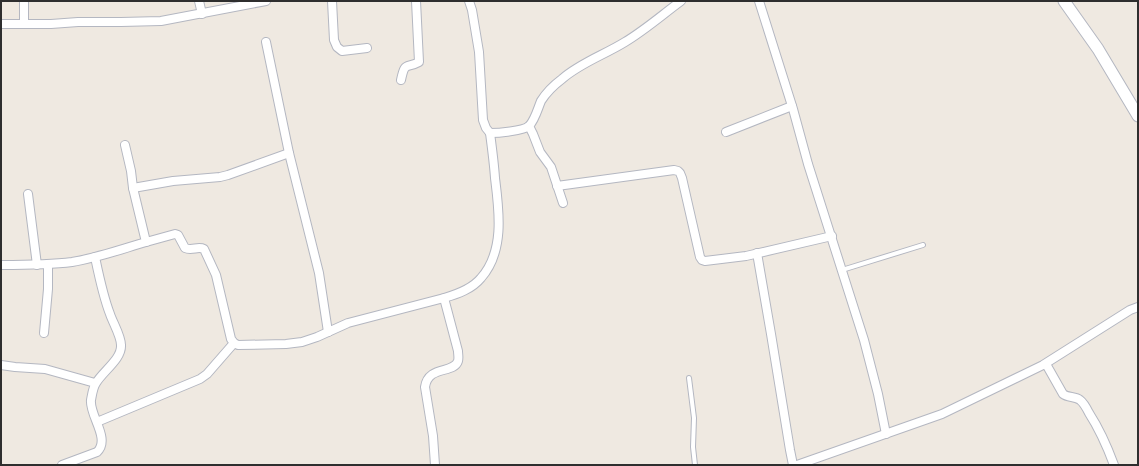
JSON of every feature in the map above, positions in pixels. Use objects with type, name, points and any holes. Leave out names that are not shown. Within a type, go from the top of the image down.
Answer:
[{"type":"street","points":[[24,1],[24,24]]},
{"type":"street","points":[[199,1],[202,14]]},
{"type":"street","points":[[1,24],[161,21],[266,1]]},
{"type":"street","points":[[332,1],[334,40],[337,47],[342,51],[367,48]]},
{"type":"street","points":[[401,80],[405,66],[419,62],[416,1]]},
{"type":"street","points":[[1,265],[71,262],[95,257],[175,234],[178,235],[185,248],[189,250],[204,249],[216,275],[231,339],[238,345],[286,344],[302,342],[348,323],[444,298],[457,294],[471,287],[482,278],[492,262],[496,250],[499,217],[490,133],[483,120],[479,52],[472,10],[469,1]]},
{"type":"street","points":[[490,133],[517,130],[529,126],[542,100],[562,79],[572,71],[645,30],[681,1]]},
{"type":"street","points":[[759,1],[792,106],[808,164],[864,340],[878,394],[886,434]]},
{"type":"street","points":[[1064,1],[1098,49],[1138,116]]},
{"type":"street","points":[[266,42],[290,153],[319,273],[328,332]]},
{"type":"street","points":[[726,132],[792,106]]},
{"type":"street","points":[[529,126],[542,155],[551,167],[563,203]]},
{"type":"street","points":[[125,145],[133,188],[146,242]]},
{"type":"street","points":[[133,188],[172,181],[228,175],[290,153]]},
{"type":"street","points":[[557,186],[656,172],[678,171],[682,178],[698,253],[702,260],[705,261],[757,253],[832,236]]},
{"type":"street","points":[[28,194],[37,264]]},
{"type":"street","points":[[757,253],[793,465]]},
{"type":"street","points":[[62,465],[97,452],[101,449],[102,442],[91,402],[96,383],[119,355],[121,347],[121,341],[109,313],[95,257]]},
{"type":"street","points":[[44,334],[48,289],[48,264]]},
{"type":"street","points":[[435,465],[425,382],[431,374],[453,366],[458,360],[458,351],[444,298]]},
{"type":"street","points":[[797,465],[942,414],[1046,364],[1130,310],[1138,307]]},
{"type":"street","points":[[97,422],[200,379],[207,374],[234,343]]},
{"type":"street","points":[[1046,364],[1062,394],[1081,400],[1101,433],[1114,465]]},
{"type":"street","points":[[1,365],[45,369],[96,383]]},
{"type":"lane","points":[[842,270],[923,245]]},
{"type":"lane","points":[[689,378],[694,418],[693,447],[695,465]]}]
